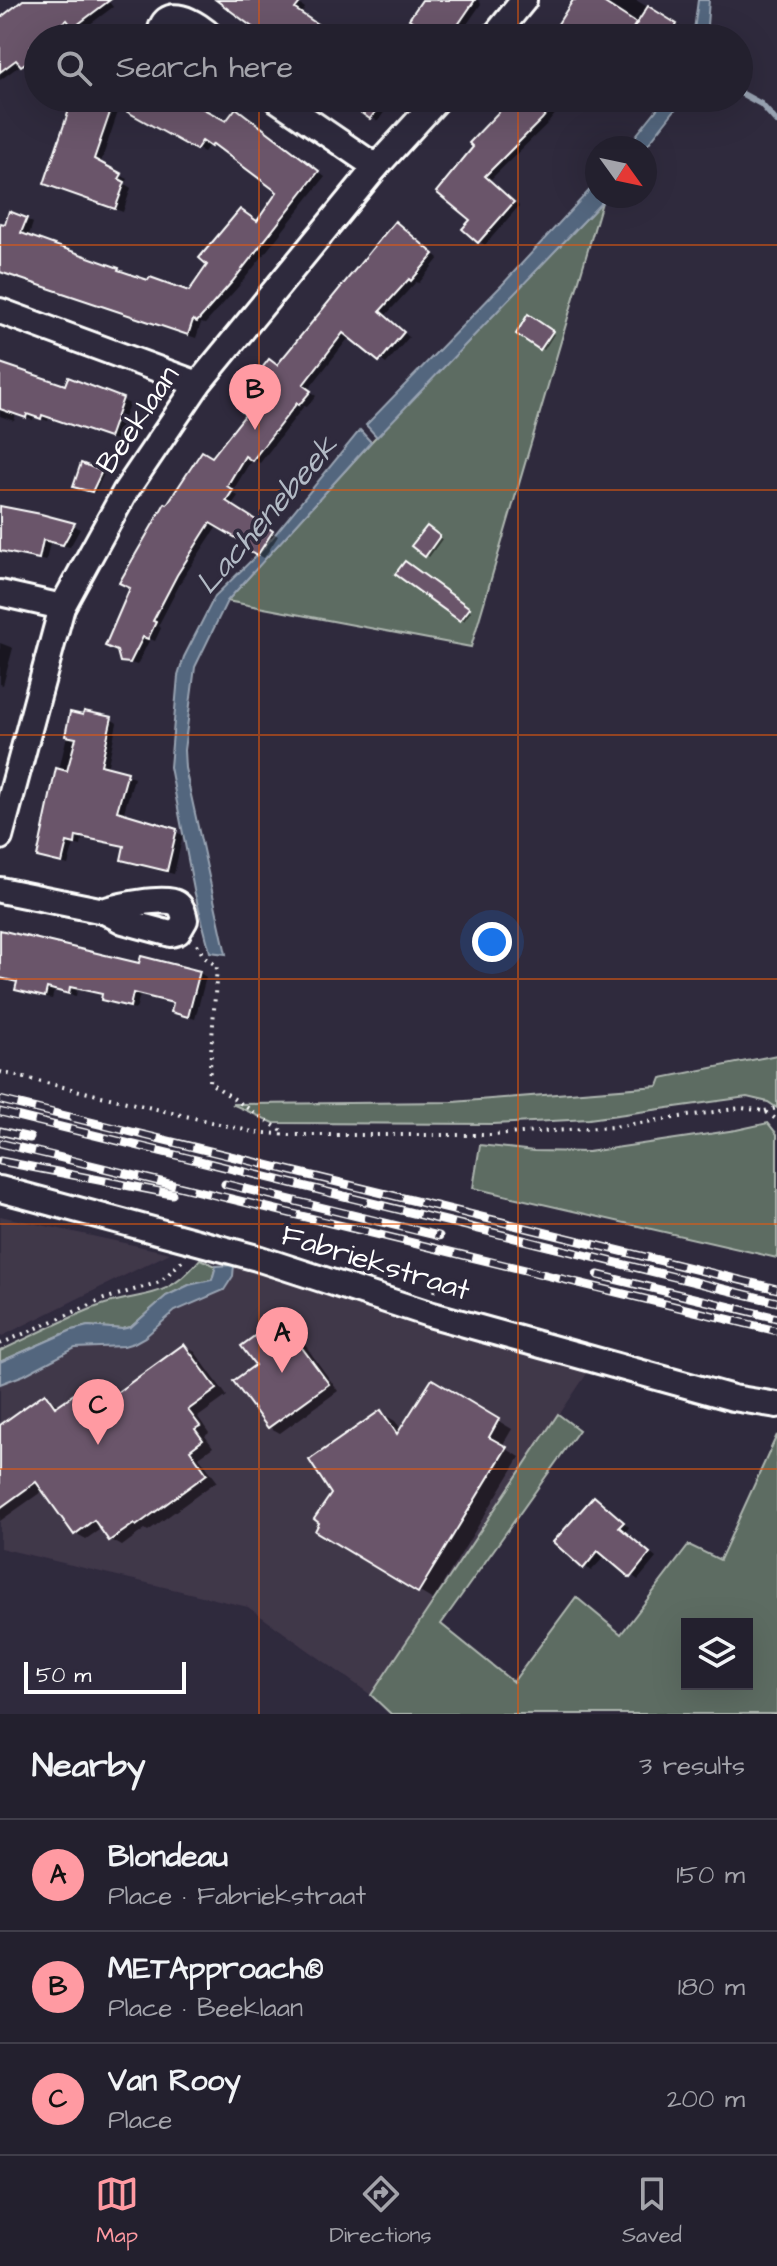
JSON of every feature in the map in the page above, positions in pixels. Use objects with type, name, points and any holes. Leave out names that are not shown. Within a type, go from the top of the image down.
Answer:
[{"type":"street","points":[[504,24],[524,0]]},
{"type":"street","points":[[163,24],[172,16],[181,16],[193,24]]},
{"type":"street","points":[[295,112],[376,167]]},
{"type":"street","name":"Beeklaan","points":[[0,837],[62,607],[125,492],[198,384],[376,167],[426,112]]},
{"type":"street","points":[[0,311],[198,384]]},
{"type":"street","points":[[0,593],[62,607]]},
{"type":"street","points":[[0,890],[104,911],[123,921],[171,934],[178,932]]},
{"type":"street","name":"Fabriekstraat","points":[[0,1189],[257,1258],[429,1314],[733,1398],[777,1405]]},
{"type":"path","points":[[178,932],[199,946],[204,957],[217,966],[209,1082],[288,1135]]},
{"type":"path","points":[[0,1072],[253,1132],[288,1135],[492,1135],[613,1127],[722,1109],[754,1108],[765,1111],[777,1120]]},
{"type":"path","points":[[765,1111],[777,1108]]},
{"type":"path","points":[[0,1344],[104,1299],[160,1282],[179,1266],[195,1241]]},
{"type":"path","points":[[436,1285],[440,1269]]},
{"type":"shaded area","points":[[0,1216],[170,1253],[0,1337]]},
{"type":"shaded area","points":[[237,1254],[592,1366],[371,1695],[248,1607],[0,1548],[0,1384],[75,1348],[124,1346],[145,1337],[175,1311],[224,1290],[233,1276]]},
{"type":"green space","points":[[596,208],[600,208],[471,647],[227,601],[371,442]]},
{"type":"green space","points":[[777,1055],[777,1108],[768,1102],[747,1097],[589,1119],[493,1124],[274,1123],[232,1104],[453,1102],[658,1086],[661,1078]]},
{"type":"green space","points":[[768,1123],[777,1134],[777,1258],[473,1188],[480,1145],[534,1151],[588,1152]]},
{"type":"green space","points":[[200,1259],[216,1266],[212,1280],[189,1285],[166,1296],[131,1327],[88,1326],[72,1330],[0,1362],[0,1351],[72,1317],[112,1302],[151,1294],[175,1283]]},
{"type":"green space","points":[[558,1414],[579,1430],[441,1624],[513,1682],[576,1597],[621,1634],[689,1545],[720,1560],[777,1435],[777,1714],[391,1714],[371,1695]]},
{"type":"water","points":[[698,0],[709,0],[707,24],[695,24]]},
{"type":"water","points":[[655,112],[673,112],[654,136],[636,136]]},
{"type":"water","points":[[585,195],[585,208],[596,208],[377,437],[366,425]]},
{"type":"water","points":[[360,430],[371,442],[227,601],[195,667],[184,750],[185,768],[226,954],[210,952],[194,890],[170,767],[178,676],[184,657],[215,596],[263,549]]},
{"type":"water","points":[[234,1265],[233,1276],[224,1290],[175,1311],[134,1343],[75,1348],[0,1384],[0,1362],[72,1330],[88,1326],[131,1327],[166,1296],[189,1285],[212,1280],[216,1266]]},
{"type":"building","points":[[23,0],[110,0],[78,24],[70,24],[67,20],[62,24],[24,24],[24,64],[21,66],[16,60],[0,72],[0,18]]},
{"type":"building","points":[[216,0],[302,0],[295,9],[317,24],[248,24]]},
{"type":"building","points":[[422,0],[475,0],[459,24],[410,24],[412,21],[409,19]]},
{"type":"building","points":[[573,0],[600,0],[636,23],[635,24],[558,24]]},
{"type":"building","points":[[648,6],[677,24],[637,24]]},
{"type":"building","points":[[68,112],[110,112],[94,159],[122,174],[119,179],[125,182],[115,209],[44,184]]},
{"type":"building","points":[[127,112],[209,112],[226,121],[233,112],[241,112],[319,171],[232,282],[197,322],[193,320],[188,335],[0,272],[0,223],[5,224],[9,211],[27,218],[21,233],[118,270],[189,291],[207,265],[199,258],[240,209],[257,221],[277,192],[213,144],[211,147],[202,141],[196,150]]},
{"type":"building","points":[[360,112],[375,112],[370,119]]},
{"type":"building","points":[[499,112],[548,112],[485,176],[514,202],[478,243],[462,229],[470,220],[436,192],[473,147],[469,143]]},
{"type":"building","points":[[395,221],[434,254],[380,311],[404,332],[379,362],[343,333],[303,385],[311,391],[299,405],[297,403],[252,461],[245,456],[227,486],[233,490],[226,501],[273,531],[257,556],[238,545],[241,541],[210,523],[177,575],[153,621],[156,622],[148,639],[143,637],[130,663],[120,662],[117,651],[105,646],[130,588],[119,583],[165,503],[202,451],[212,457],[245,415],[241,411],[266,378],[259,372],[269,359],[277,365]]},
{"type":"building","points":[[528,314],[553,331],[540,350],[516,334]]},
{"type":"building","points":[[0,363],[65,385],[68,377],[123,398],[109,438],[42,415],[41,419],[27,414],[26,418],[0,409]]},
{"type":"building","points":[[81,463],[102,471],[92,492],[73,487]]},
{"type":"building","points":[[0,506],[75,523],[63,545],[43,540],[39,559],[0,551]]},
{"type":"building","points":[[427,526],[440,536],[425,557],[411,546]]},
{"type":"building","points":[[405,561],[470,608],[460,621],[395,574]]},
{"type":"building","points":[[84,711],[112,717],[101,765],[128,772],[117,811],[177,829],[167,871],[121,860],[124,846],[76,836],[75,844],[67,842],[62,863],[37,857],[56,768],[67,771],[76,738],[65,736],[70,712],[83,715]]},
{"type":"building","points":[[0,930],[139,963],[141,956],[200,971],[188,1017],[171,1012],[173,1003],[133,993],[130,1007],[101,1000],[102,994],[70,987],[69,994],[47,988],[45,997],[15,990],[17,982],[0,978]]},
{"type":"building","points":[[268,1326],[282,1345],[294,1337],[329,1384],[268,1428],[233,1381],[255,1365],[241,1346]]},
{"type":"building","points":[[184,1344],[217,1389],[188,1410],[200,1426],[195,1429],[203,1440],[190,1450],[207,1474],[136,1526],[134,1524],[109,1541],[94,1520],[74,1535],[36,1482],[0,1508],[0,1425],[45,1393],[55,1407],[87,1385],[101,1404]]},
{"type":"building","points":[[432,1379],[499,1419],[489,1437],[507,1447],[418,1593],[315,1531],[319,1523],[314,1519],[331,1494],[309,1460],[381,1410],[397,1434]]},
{"type":"building","points":[[594,1496],[624,1522],[619,1527],[650,1553],[630,1578],[598,1551],[583,1569],[553,1542]]},
{"type":"waterway","points":[[753,100],[777,122]]},
{"type":"railway","points":[[0,1100],[777,1289]]},
{"type":"railway","points":[[0,1112],[777,1302]]},
{"type":"railway","points":[[0,1131],[30,1138]]},
{"type":"railway","points":[[0,1143],[777,1331]]},
{"type":"railway","points":[[0,1161],[172,1194]]},
{"type":"railway","points":[[225,1184],[439,1236]]},
{"type":"railway","points":[[598,1275],[777,1318]]},
{"type":"place","name":"METApproach®","points":[[255,430]]},
{"type":"place","name":"Blondeau","points":[[282,1373]]},
{"type":"place","name":"Van Rooy","points":[[98,1445]]},
{"type":"water label","name":"Lachenebeek","points":[[266,514]]}]
